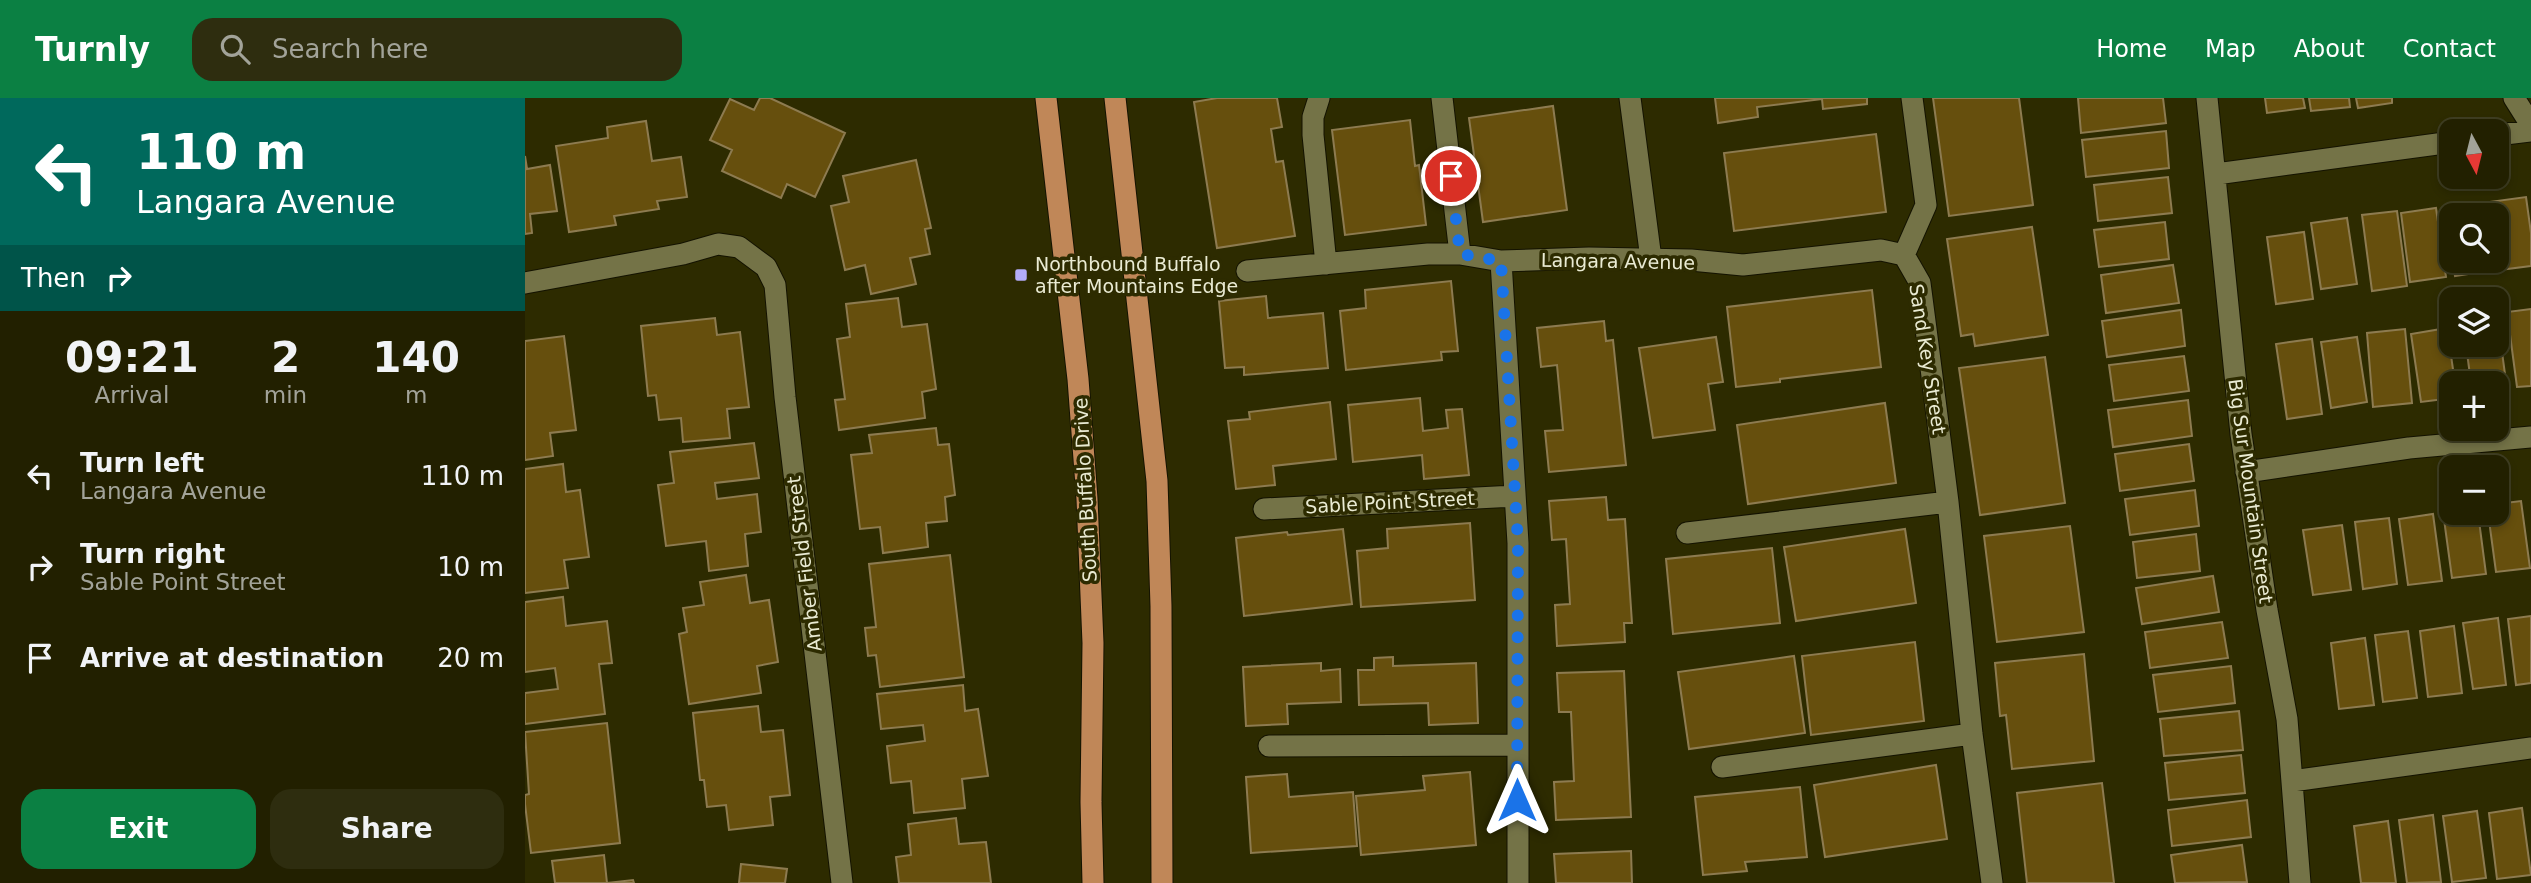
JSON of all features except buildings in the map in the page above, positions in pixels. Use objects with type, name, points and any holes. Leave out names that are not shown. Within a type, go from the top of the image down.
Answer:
[{"type":"main road","name":"South Buffalo Drive","points":[[1046,98],[1079,379],[1087,499],[1093,643],[1093,883]]},
{"type":"main road","points":[[1115,98],[1157,481],[1161,619],[1162,883]]},
{"type":"street","points":[[1319,98],[1313,117],[1313,135],[1326,264]]},
{"type":"street","points":[[1442,98],[1460,254]]},
{"type":"street","points":[[1630,98],[1651,259]]},
{"type":"street","points":[[1904,255],[1926,205],[1912,98]]},
{"type":"street","name":"Big Sur Mountain Street","points":[[2207,98],[2228,321],[2246,472],[2287,719],[2300,883]]},
{"type":"street","points":[[2514,98],[2531,125]]},
{"type":"street","points":[[2509,134],[2531,131]]},
{"type":"street","points":[[2216,174],[2439,144]]},
{"type":"street","name":"Amber Field Street","points":[[525,283],[683,254],[718,244],[739,247],[766,267],[775,285],[785,397],[842,883]]},
{"type":"street","name":"Langara Avenue","points":[[1247,271],[1428,254],[1460,254],[1501,261],[1651,259],[1743,265],[1881,250],[1904,255]]},
{"type":"street","name":"Sand Key Street","points":[[1904,255],[1920,283],[1991,883]]},
{"type":"street","points":[[1501,261],[1518,543],[1517,883]]},
{"type":"street","points":[[2246,472],[2409,448],[2531,437]]},
{"type":"street","name":"Sable Point Street","points":[[1264,509],[1515,496]]},
{"type":"street","points":[[1687,533],[1948,502]]},
{"type":"street","points":[[1722,767],[1972,734]]},
{"type":"street","points":[[1269,746],[1517,745]]},
{"type":"street","points":[[2292,781],[2531,748]]},
{"type":"place","name":"Northbound Buffalo after Mountains Edge","points":[[1021,275]]},
{"type":"route","points":[[1451,176],[1460,254],[1501,261],[1518,543],[1517,800]]}]
